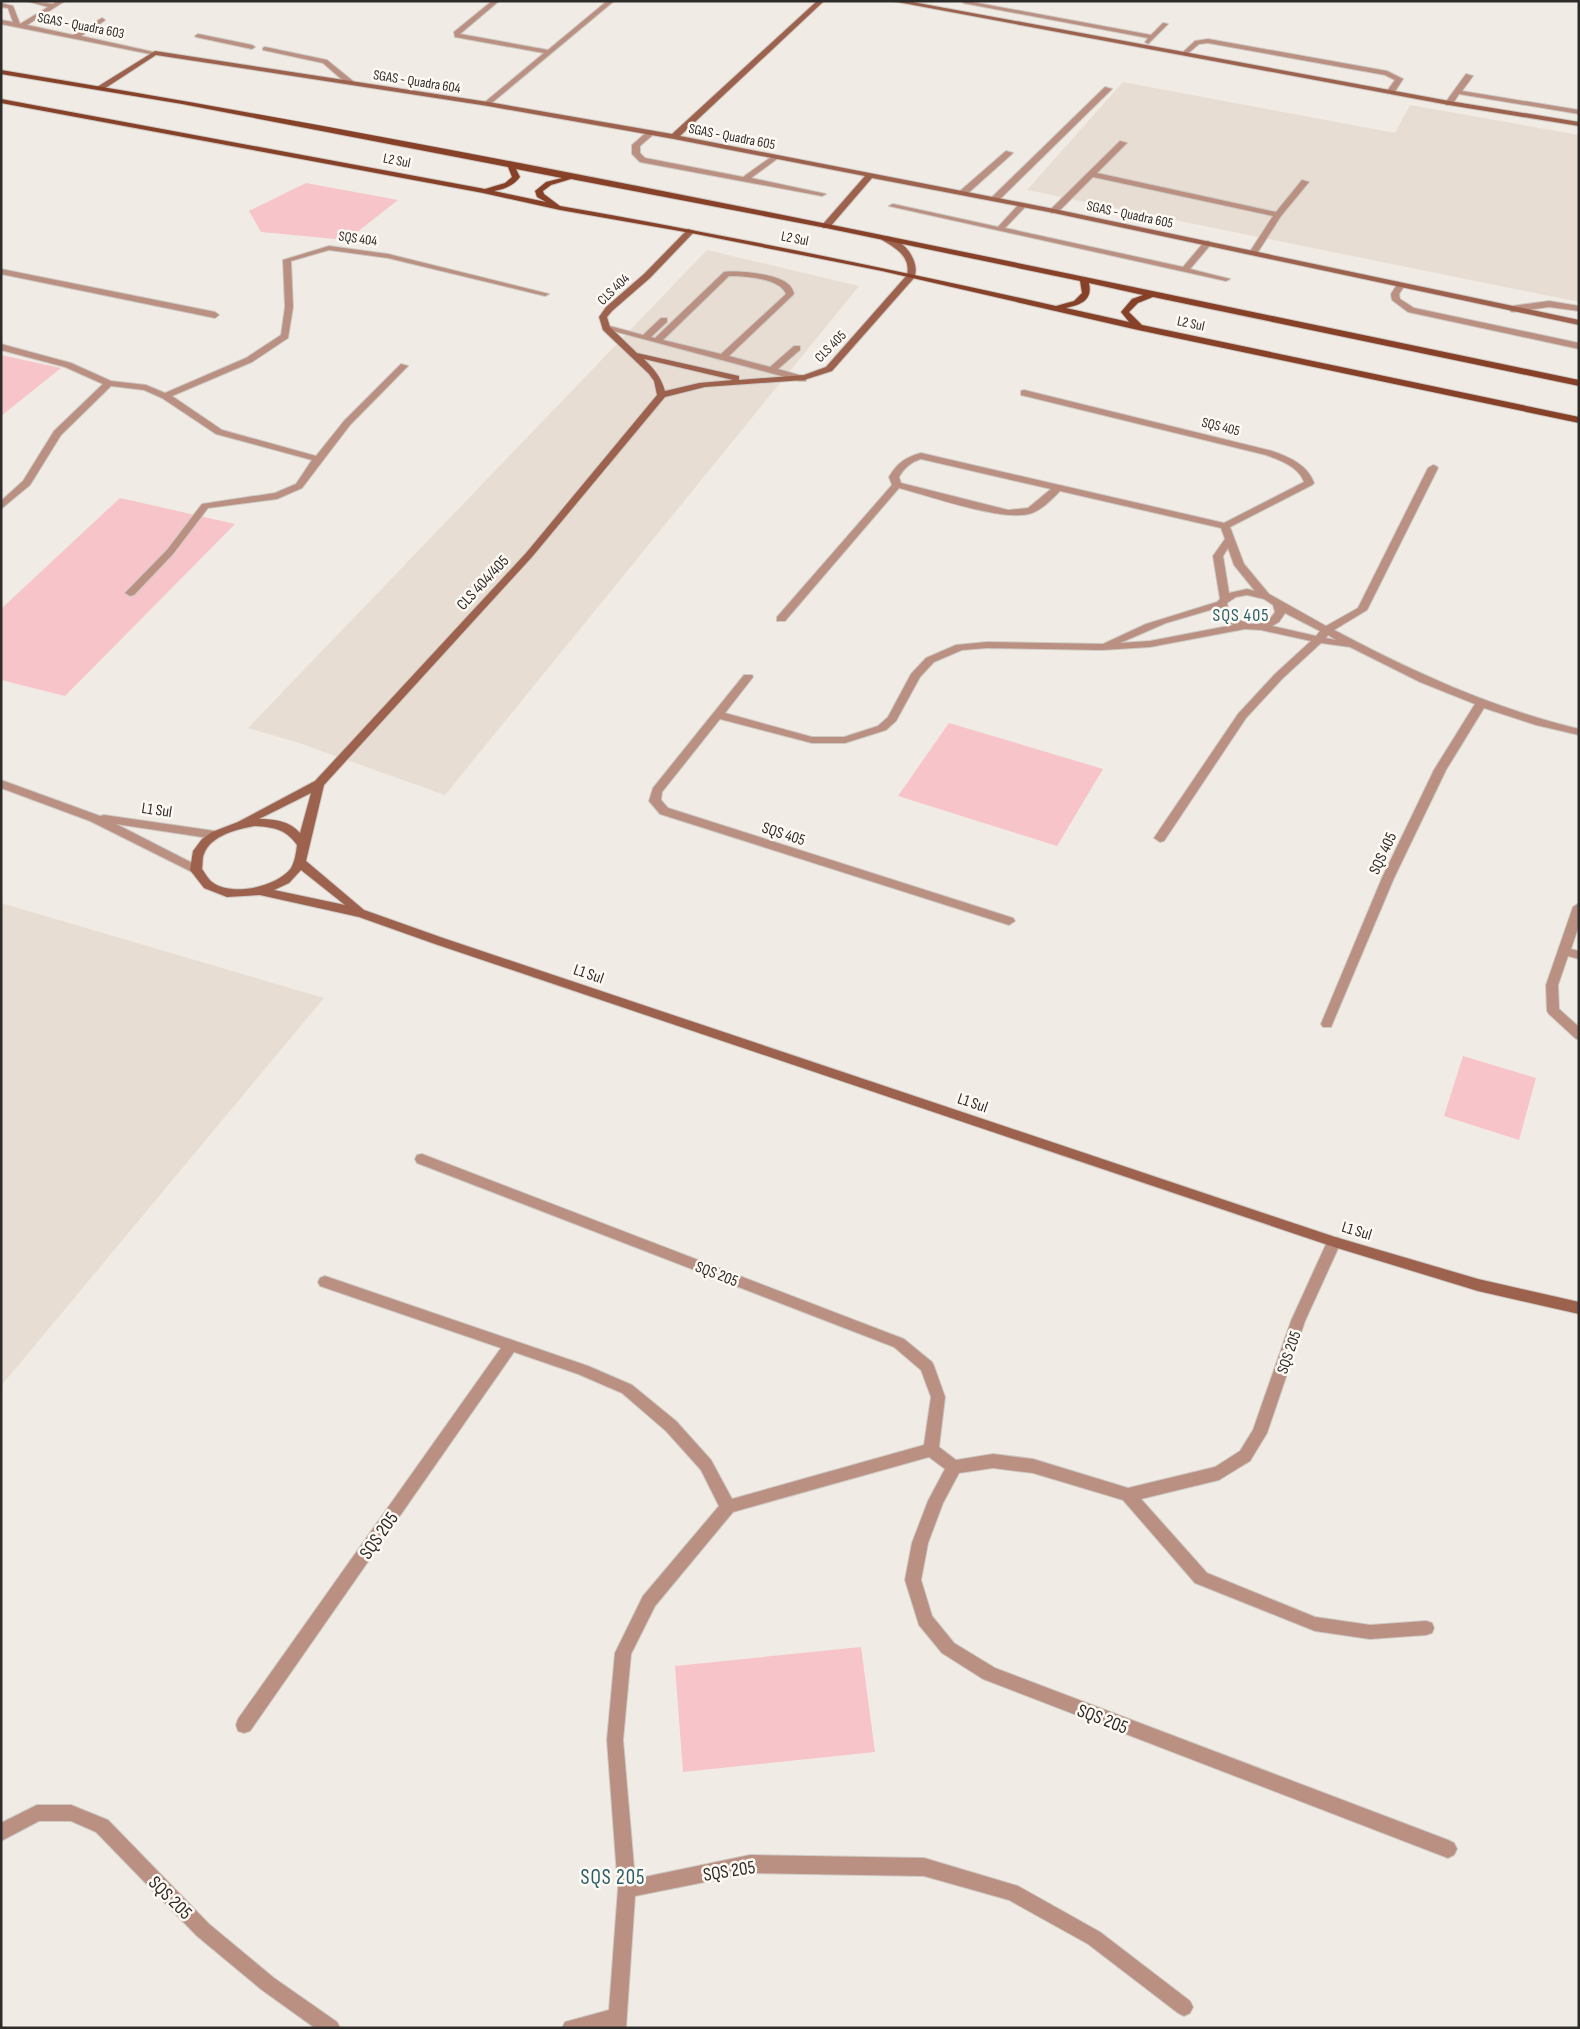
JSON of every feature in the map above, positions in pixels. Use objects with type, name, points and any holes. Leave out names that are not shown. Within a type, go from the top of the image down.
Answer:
[{"type":"main road","name":"L2 Sul","points":[[1,72],[101,87],[826,226],[1579,383]]},
{"type":"main road","name":"L2 Sul","points":[[1,101],[483,190],[560,208],[691,230],[1579,420]]},
{"type":"main road","points":[[483,190],[508,185],[514,181],[516,177],[511,166]]},
{"type":"main road","points":[[560,208],[540,195],[539,190],[551,182],[577,178]]},
{"type":"main road","points":[[1057,308],[1080,301],[1086,297],[1088,290],[1084,280]]},
{"type":"main road","points":[[1138,326],[1125,312],[1135,301],[1150,295]]},
{"type":"street","points":[[30,1],[54,6]]},
{"type":"street","points":[[1,5],[11,6],[19,25],[62,1]]},
{"type":"street","points":[[496,1],[456,34],[457,36],[549,52]]},
{"type":"street","points":[[488,104],[611,1]]},
{"type":"street","points":[[674,137],[821,1]]},
{"type":"street","points":[[895,1],[923,4],[1449,103],[1579,124]]},
{"type":"street","points":[[966,3],[1153,37]]},
{"type":"street","points":[[74,37],[102,20]]},
{"type":"street","name":"SGAS - Quadra 603","points":[[1,22],[155,53]]},
{"type":"street","points":[[1144,47],[1165,24]]},
{"type":"street","points":[[198,36],[252,47]]},
{"type":"street","points":[[1184,54],[1196,42],[1208,41],[1387,72],[1399,79],[1391,92]]},
{"type":"street","points":[[265,50],[325,61],[350,82]]},
{"type":"street","points":[[101,87],[155,53]]},
{"type":"street","name":"SGAS - Quadra 604","points":[[155,53],[488,104],[674,137]]},
{"type":"street","points":[[1449,103],[1469,76]]},
{"type":"street","points":[[995,199],[1108,88]]},
{"type":"street","points":[[1457,92],[1579,112]]},
{"type":"street","points":[[651,133],[636,145],[636,154],[643,160],[822,194]]},
{"type":"street","name":"SGAS - Quadra 605","points":[[674,137],[1054,211],[1579,323]]},
{"type":"street","points":[[1054,211],[1123,143]]},
{"type":"street","points":[[964,194],[1009,153]]},
{"type":"street","points":[[744,180],[774,157]]},
{"type":"street","points":[[1091,174],[1278,215]]},
{"type":"street","points":[[826,226],[869,176]]},
{"type":"street","points":[[1253,253],[1278,215],[1305,182]]},
{"type":"street","points":[[1000,229],[1023,205]]},
{"type":"street","points":[[893,206],[1226,279]]},
{"type":"street","name":"CLS 404","points":[[662,395],[658,381],[646,364],[631,354],[606,328],[603,317],[691,230]]},
{"type":"street","points":[[885,238],[898,246],[908,256],[913,267],[911,276]]},
{"type":"street","points":[[1184,270],[1208,243]]},
{"type":"street","name":"SQS 404","points":[[165,396],[249,360],[285,336],[289,307],[287,260],[328,248],[388,256],[544,294]]},
{"type":"street","points":[[1,271],[215,315]]},
{"type":"street","points":[[658,340],[727,274],[744,274],[783,284],[788,288],[790,294],[723,357]]},
{"type":"street","name":"CLS 405","points":[[662,395],[709,384],[749,380],[803,379],[822,374],[829,369],[911,276]]},
{"type":"street","points":[[1401,285],[1395,294],[1396,300],[1411,310],[1579,346]]},
{"type":"street","points":[[1512,309],[1549,304],[1579,309]]},
{"type":"street","points":[[644,338],[664,320]]},
{"type":"street","points":[[606,328],[773,369],[803,379]]},
{"type":"street","points":[[1,347],[68,365],[109,383],[146,388],[165,396],[219,432],[318,459]]},
{"type":"street","points":[[773,369],[797,348]]},
{"type":"street","points":[[631,354],[749,380]]},
{"type":"street","points":[[130,593],[170,552],[205,506],[277,496],[299,486],[318,459],[347,424],[404,366]]},
{"type":"street","points":[[1,506],[27,483],[57,434],[109,383]]},
{"type":"street","name":"SQS 405","points":[[1024,393],[1269,453],[1284,458],[1306,474],[1309,483],[1225,526]]},
{"type":"street","name":"CLS 404/405","points":[[240,824],[319,784],[529,555],[662,395]]},
{"type":"street","points":[[897,485],[894,477],[896,473],[908,459],[921,456],[1225,526],[1239,565],[1265,596],[1278,605],[1327,630],[1354,647],[1482,702],[1537,722],[1579,732]]},
{"type":"street","points":[[1160,838],[1242,716],[1279,676],[1327,630],[1362,610],[1432,468]]},
{"type":"street","points":[[897,485],[996,511],[1012,513],[1037,509],[1058,487]]},
{"type":"street","points":[[781,619],[897,485]]},
{"type":"street","points":[[1229,540],[1218,556],[1223,601],[1221,609],[1229,620],[1245,626]]},
{"type":"street","points":[[1102,647],[1138,629],[1166,618],[1223,601],[1238,593],[1247,592],[1265,596]]},
{"type":"street","points":[[1263,626],[1277,621],[1280,616],[1278,605]]},
{"type":"street","points":[[718,715],[812,740],[845,740],[882,728],[892,719],[915,676],[930,660],[960,647],[987,645],[1102,647],[1150,644],[1245,626],[1263,626],[1354,647]]},
{"type":"street","name":"SQS 405","points":[[748,677],[657,791],[655,801],[664,811],[1010,921]]},
{"type":"street","name":"SQS 405","points":[[1327,1024],[1388,878],[1440,770],[1482,702]]},
{"type":"street","name":"L1 Sul","points":[[1,784],[94,818],[196,870]]},
{"type":"street","name":"CLS 404/405","points":[[303,845],[319,784]]},
{"type":"street","name":"L1 Sul","points":[[94,818],[215,835]]},
{"type":"street","points":[[268,822],[291,830],[303,845],[301,863],[286,880],[260,891],[231,894],[208,885],[196,870],[199,851],[215,835],[240,824],[268,822]]},
{"type":"street","name":"L1 Sul","points":[[301,863],[361,913]]},
{"type":"street","name":"L1 Sul","points":[[260,891],[361,913],[439,941],[1334,1242],[1478,1285],[1579,1308]]},
{"type":"street","points":[[1579,907],[1552,985],[1553,1011],[1579,1035]]},
{"type":"street","points":[[1564,951],[1579,955]]},
{"type":"street","name":"SQS 205","points":[[422,1158],[898,1343],[927,1366],[938,1397],[931,1450]]},
{"type":"street","name":"SQS 205","points":[[1128,1495],[1220,1473],[1245,1456],[1260,1433],[1298,1321],[1334,1242]]},
{"type":"street","points":[[325,1282],[583,1370],[627,1389],[671,1426],[706,1465],[728,1507]]},
{"type":"street","name":"SQS 205","points":[[244,1725],[511,1345]]},
{"type":"street","points":[[571,2028],[617,2022],[627,1889],[615,1740],[622,1653],[649,1601],[728,1507],[931,1450],[954,1467],[993,1461],[1033,1466],[1128,1495],[1201,1578],[1315,1624],[1370,1632],[1426,1628]]},
{"type":"street","name":"SQS 205","points":[[954,1467],[936,1501],[920,1543],[913,1580],[925,1620],[948,1648],[989,1674],[1448,1849]]},
{"type":"street","name":"SQS 205","points":[[1,1833],[37,1814],[71,1813],[102,1826],[203,1930],[268,1984],[330,2028]]},
{"type":"street","name":"SQS 205","points":[[627,1889],[750,1864],[924,1867],[1012,1892],[1094,1938],[1184,2007]]},
{"type":"shaded area","points":[[1123,82],[1395,133],[1410,105],[1579,135],[1579,302],[1027,190]]},
{"type":"shaded area","points":[[306,183],[398,200],[347,240],[261,232],[249,211]]},
{"type":"shaded area","points":[[707,250],[859,286],[445,795],[299,743],[248,728]]},
{"type":"shaded area","points":[[1,355],[61,368],[1,416]]},
{"type":"shaded area","points":[[120,498],[235,524],[65,696],[1,680],[1,609]]},
{"type":"shaded area","points":[[949,723],[1103,769],[1057,846],[898,796]]},
{"type":"shaded area","points":[[1,903],[324,998],[1,1386]]},
{"type":"shaded area","points":[[1463,1056],[1536,1078],[1519,1140],[1444,1116]]},
{"type":"shaded area","points":[[861,1647],[875,1752],[683,1772],[675,1666]]},
{"type":"district","name":"SQS 405","points":[[1241,615]]},
{"type":"district","name":"SQS 205","points":[[613,1877]]}]
